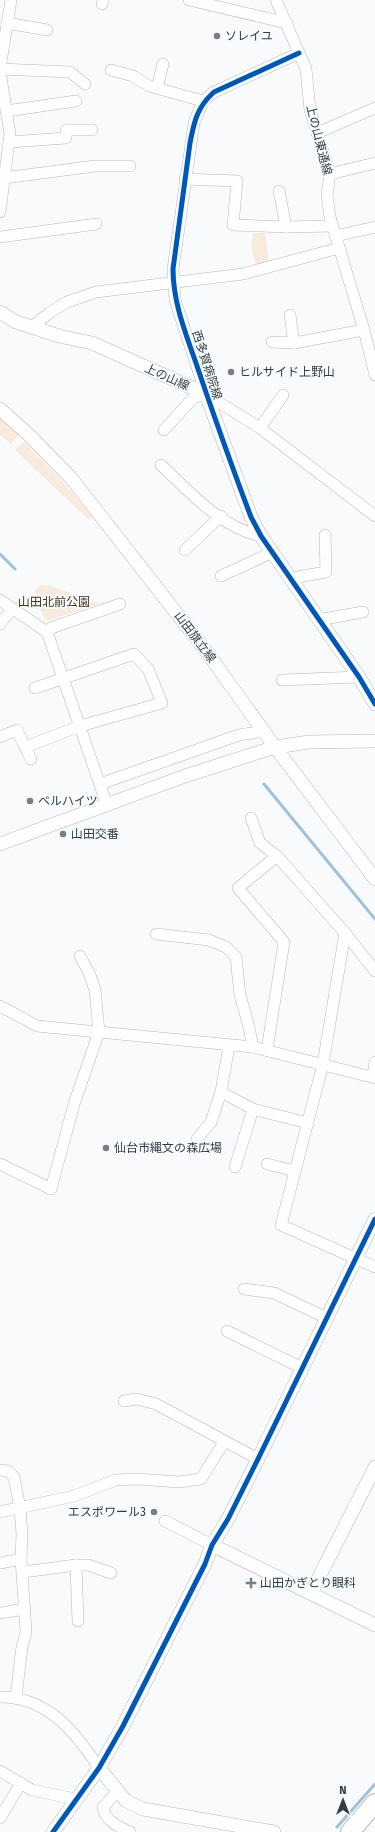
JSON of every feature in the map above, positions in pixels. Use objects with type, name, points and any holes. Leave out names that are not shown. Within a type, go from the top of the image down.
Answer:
[{"type":"highway","points":[[350,1832],[375,1803]]},
{"type":"highway","points":[[365,1832],[375,1821]]},
{"type":"street","points":[[0,212],[10,134],[0,69],[3,34],[7,23],[11,0]]},
{"type":"street","points":[[189,0],[287,23]]},
{"type":"street","name":"上の山東通線","points":[[276,0],[300,52],[306,69],[310,110],[330,174],[327,195],[334,231],[375,368]]},
{"type":"street","points":[[7,23],[47,30]]},
{"type":"street","points":[[111,70],[133,76],[149,86],[203,101],[214,92],[300,52]]},
{"type":"street","points":[[157,88],[163,64]]},
{"type":"street","points":[[0,69],[70,72],[85,84]]},
{"type":"street","points":[[6,110],[76,101]]},
{"type":"street","name":"西多賀病院線","points":[[203,101],[194,123],[185,179],[173,282],[175,300],[206,394],[251,517],[261,536],[292,578],[318,620],[359,677],[375,704]]},
{"type":"street","points":[[317,134],[375,108]]},
{"type":"street","points":[[9,142],[66,138],[66,130],[92,130]]},
{"type":"street","points":[[330,174],[375,163]]},
{"type":"street","points":[[4,178],[95,166],[130,166]]},
{"type":"street","points":[[185,179],[237,181],[233,225],[334,231],[375,227]]},
{"type":"street","points":[[279,191],[286,227]]},
{"type":"street","points":[[0,237],[96,224]]},
{"type":"street","points":[[32,326],[67,302],[96,292],[243,274],[339,248]]},
{"type":"street","name":"上の山線","points":[[0,312],[16,322],[59,336],[92,343],[206,394],[260,428],[375,516]]},
{"type":"street","points":[[290,315],[294,343]]},
{"type":"street","points":[[272,342],[294,343],[364,330]]},
{"type":"street","points":[[164,430],[193,398],[206,394]]},
{"type":"street","points":[[260,428],[283,395]]},
{"type":"street","name":"山田旗立線","points":[[0,409],[29,435],[71,478],[203,647],[264,732],[375,879]]},
{"type":"street","points":[[161,465],[209,509],[246,533],[261,536]]},
{"type":"street","points":[[185,550],[220,516]]},
{"type":"street","points":[[292,578],[326,572],[325,535]]},
{"type":"street","points":[[221,576],[273,552]]},
{"type":"street","points":[[0,600],[47,632],[62,680],[80,726],[107,805]]},
{"type":"street","points":[[47,632],[51,628],[120,604]]},
{"type":"street","points":[[0,624],[12,609]]},
{"type":"street","points":[[318,620],[363,612]]},
{"type":"street","points":[[25,746],[80,726],[162,703],[148,669],[134,654],[62,680],[35,688]]},
{"type":"street","points":[[282,680],[359,677]]},
{"type":"street","points":[[0,737],[17,730],[31,758]]},
{"type":"street","points":[[100,784],[239,735],[264,732]]},
{"type":"street","points":[[0,844],[200,771],[275,746],[309,742],[375,741]]},
{"type":"street","points":[[251,818],[260,843],[277,856],[345,933],[375,971]]},
{"type":"street","points":[[267,1050],[284,942],[238,888],[277,856]]},
{"type":"street","points":[[345,933],[322,1064],[281,1225],[375,1267]]},
{"type":"street","points":[[156,934],[209,940],[226,947],[236,958],[240,995],[253,1047]]},
{"type":"street","points":[[0,1164],[51,1189],[74,1104],[99,1032],[95,990],[90,975],[80,956]]},
{"type":"street","points":[[0,1006],[37,1026],[229,1046],[253,1047],[374,1077],[375,1062]]},
{"type":"street","points":[[197,1140],[211,1122],[221,1092],[229,1046]]},
{"type":"street","points":[[221,1092],[253,1109],[308,1123]]},
{"type":"street","points":[[235,1167],[253,1109]]},
{"type":"street","points":[[267,1164],[295,1171]]},
{"type":"street","points":[[53,1832],[99,1768],[137,1701],[205,1564],[212,1545],[228,1519],[258,1459],[375,1218]]},
{"type":"street","points":[[244,1290],[274,1293],[327,1318]]},
{"type":"street","points":[[227,1331],[302,1368]]},
{"type":"street","points":[[124,1401],[137,1399],[146,1400],[258,1459]]},
{"type":"street","points":[[0,1512],[74,1496],[116,1480],[126,1478],[180,1482],[201,1479],[224,1442]]},
{"type":"street","points":[[311,1593],[375,1467]]},
{"type":"street","points":[[0,1470],[8,1471],[14,1478],[20,1508],[22,1534],[21,1559],[26,1632],[22,1647],[16,1697]]},
{"type":"street","points":[[165,1521],[375,1625]]},
{"type":"street","points":[[0,1563],[21,1559]]},
{"type":"street","points":[[23,1572],[76,1564],[88,1565],[111,1573]]},
{"type":"street","points":[[76,1564],[78,1621]]},
{"type":"street","points":[[0,1613],[25,1609]]},
{"type":"street","points":[[0,1697],[16,1697],[42,1707],[58,1717],[81,1743],[117,1792],[126,1801],[143,1809],[274,1832]]},
{"type":"street","points":[[0,1771],[41,1793],[76,1799]]},
{"type":"street","points":[[0,1818],[21,1783]]},
{"type":"street","points":[[117,1792],[103,1807],[103,1811],[107,1817],[130,1832]]},
{"type":"green space","points":[[253,233],[265,233],[269,263],[256,265],[251,246]]},
{"type":"green space","points":[[0,417],[19,435],[11,444],[0,435]]},
{"type":"green space","points":[[23,442],[76,497],[92,517],[89,520],[15,450]]},
{"type":"green space","name":"山田北前公園","points":[[41,585],[54,587],[99,604],[46,621],[39,606],[35,590]]},
{"type":"waterway","points":[[0,554],[15,569]]},
{"type":"waterway","points":[[264,784],[375,919]]},
{"type":"waterway","points":[[337,1827],[375,1784]]},
{"type":"cycle path","points":[[299,53],[214,92],[200,109],[190,143],[173,269],[175,294],[185,330],[223,442],[251,517],[261,536],[359,677],[375,704]]},
{"type":"cycle path","points":[[53,1832],[99,1768],[123,1726],[205,1564],[212,1545],[228,1519],[258,1459],[375,1219]]},
{"type":"place","name":"ソレイユ","points":[[217,36]]},
{"type":"place","name":"ヒルサイド上野山","points":[[231,372]]},
{"type":"place","name":"ベルハイツ","points":[[30,801]]},
{"type":"place","name":"山田交番","points":[[63,834]]},
{"type":"place","name":"仙台市縄文の森広場","points":[[106,1148]]},
{"type":"place","name":"エスポワール3","points":[[154,1512]]},
{"type":"place","name":"山田かぎとり眼科","points":[[251,1583]]}]
